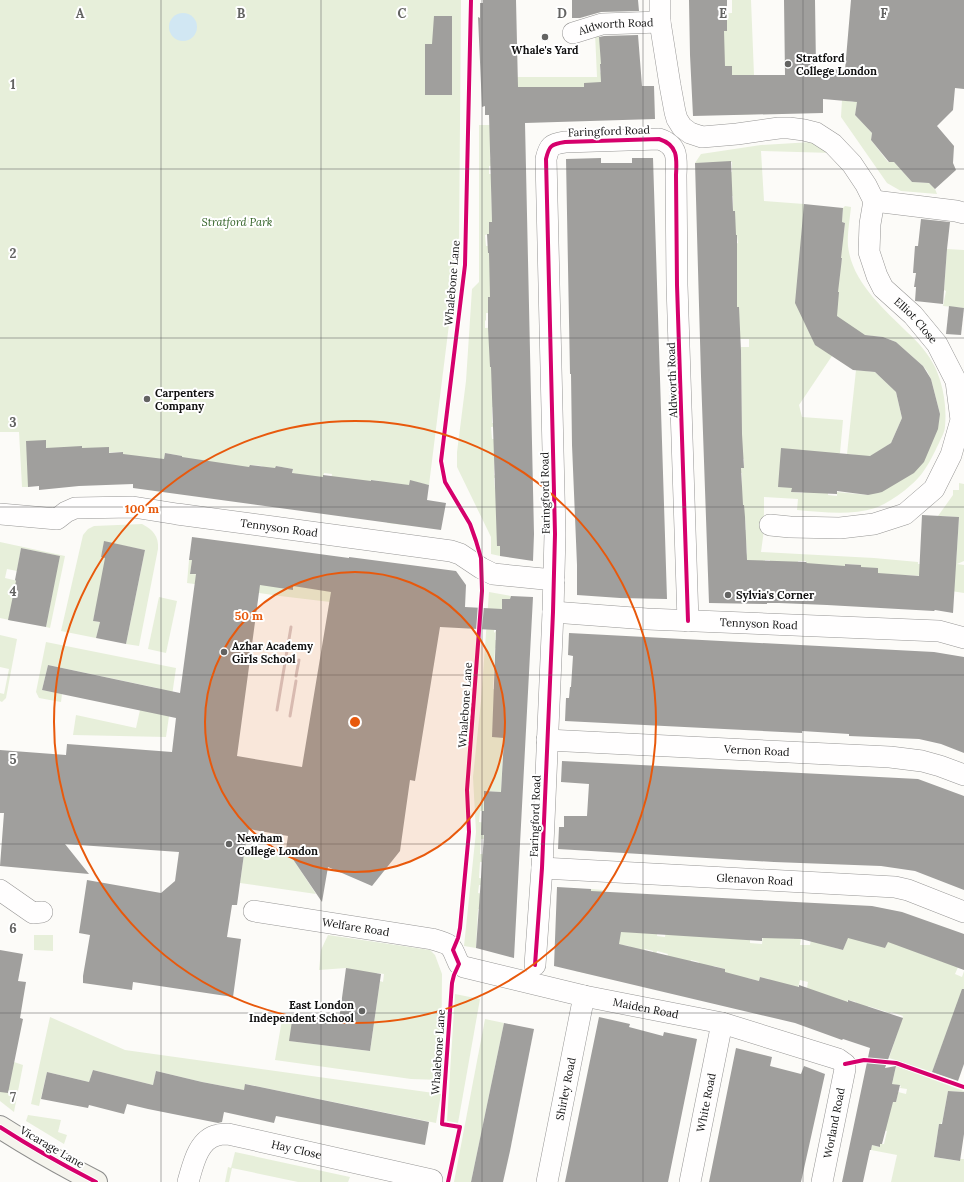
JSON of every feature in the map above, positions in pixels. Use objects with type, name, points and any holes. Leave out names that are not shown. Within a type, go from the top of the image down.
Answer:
[{"type":"main road","name":"Vicarage Lane","points":[[0,1127],[25,1144],[96,1182]]},
{"type":"street","name":"Aldworth Road","points":[[660,0],[660,22],[675,112],[679,123],[686,130],[695,136],[702,137],[779,128],[804,130],[816,133],[833,144],[852,164],[866,185],[874,201]]},
{"type":"street","name":"Aldworth Road","points":[[573,33],[602,24],[660,22]]},
{"type":"street","name":"Faringford Road","points":[[534,965],[542,868],[555,534],[546,159],[548,149],[556,143],[565,142],[659,139],[665,141],[672,147]]},
{"type":"street","name":"Aldworth Road","points":[[672,147],[677,161],[677,285],[688,621]]},
{"type":"street","points":[[874,201],[964,213]]},
{"type":"street","name":"Elliot Close","points":[[770,525],[840,528],[874,524],[905,514],[934,489],[951,455],[963,420],[956,381],[937,344],[913,315],[883,288],[877,276],[869,252],[870,224],[874,201]]},
{"type":"street","name":"Tennyson Road","points":[[0,514],[57,519],[66,512],[75,508],[133,507],[451,551],[460,554],[493,574],[554,580]]},
{"type":"street","name":"Tennyson Road","points":[[553,612],[688,621],[931,631],[964,638]]},
{"type":"street","name":"Vernon Road","points":[[547,740],[890,757],[922,761],[964,775]]},
{"type":"street","name":"Glenavon Road","points":[[542,868],[895,887],[908,890],[964,912]]},
{"type":"street","points":[[0,890],[33,913],[42,912]]},
{"type":"street","name":"Welfare Road","points":[[254,911],[432,939],[448,944],[453,950]]},
{"type":"street","name":"Maiden Road","points":[[453,950],[458,964],[464,967],[584,996],[722,1023],[818,1052],[838,1059],[845,1064]]},
{"type":"street","name":"Shirley Road","points":[[547,1182],[584,996]]},
{"type":"street","name":"White Road","points":[[690,1182],[722,1023]]},
{"type":"street","name":"Worland Road","points":[[822,1182],[845,1064]]},
{"type":"street","name":"Hay Close","points":[[188,1182],[197,1154],[210,1138],[219,1134],[236,1136],[432,1180]]},
{"type":"green space","name":"Stratford Park","points":[[0,0],[461,0],[459,244],[429,485],[410,481],[404,525],[387,523],[391,492],[380,485],[380,481],[371,480],[370,485],[330,483],[332,474],[324,473],[321,491],[290,487],[293,469],[276,466],[273,485],[262,466],[250,465],[247,481],[179,473],[182,456],[165,453],[162,471],[124,482],[123,452],[46,455],[46,441],[28,487],[22,487],[19,432],[0,432]]},
{"type":"green space","points":[[732,0],[751,0],[754,75],[758,114],[729,115],[729,102],[721,31],[727,30],[727,19],[712,19],[712,14],[732,13]]},
{"type":"green space","points":[[595,33],[599,33],[605,64],[600,65],[600,72],[632,97],[593,83],[584,83],[584,98],[581,87],[564,87],[523,99],[513,77],[597,77]]},
{"type":"green space","points":[[858,97],[855,115],[872,133],[871,140],[888,162],[894,162],[912,182],[929,183],[935,189],[937,194],[901,191],[887,183],[841,117],[842,100],[853,102]]},
{"type":"green space","points":[[479,125],[496,125],[490,142],[490,159],[504,166],[489,166],[489,174],[491,174],[492,222],[489,234],[485,235],[488,253],[506,253],[507,313],[486,313],[485,321],[485,328],[508,327],[490,355],[490,366],[492,367],[510,406],[492,407],[492,423],[510,423],[510,426],[491,427],[492,439],[495,439],[494,475],[500,478],[494,478],[495,488],[497,488],[497,546],[513,546],[500,552],[500,556],[491,554],[491,537],[457,467],[457,452],[466,381],[472,289],[479,282]]},
{"type":"green space","points":[[812,142],[833,153],[761,151],[764,201],[804,204],[832,356],[799,405],[802,417],[843,420],[840,453],[792,488],[792,492],[803,493],[803,489],[828,491],[828,495],[837,496],[837,492],[868,495],[940,414],[931,379],[927,371],[896,342],[883,337],[863,335],[836,327],[835,292],[842,258],[838,258],[844,232],[845,223],[842,222],[843,208],[845,206],[851,207],[848,246],[856,271],[870,294],[919,344],[935,367],[944,396],[945,428],[931,458],[919,477],[908,488],[881,506],[846,513],[797,510],[798,499],[764,497],[764,530],[761,552],[874,558],[918,562],[918,564],[956,564],[959,517],[938,516],[953,495],[953,490],[959,490],[959,483],[964,484],[964,561],[957,564],[964,565],[964,593],[951,591],[924,576],[878,574],[877,568],[869,568],[861,585],[861,565],[845,564],[844,583],[806,563],[806,561],[798,561],[797,571],[769,581],[770,560],[765,560],[765,565],[741,567],[747,553],[746,541],[727,542],[740,530],[746,530],[745,518],[736,518],[744,515],[744,505],[727,506],[742,493],[742,473],[724,469],[744,468],[744,459],[742,459],[741,347],[749,347],[749,339],[739,339],[719,308],[737,267],[735,244],[738,243],[737,235],[717,236],[717,209],[733,209],[733,196],[725,196],[725,173],[732,172],[732,162],[695,163],[701,154],[761,145]]},
{"type":"green space","points":[[947,249],[964,250],[964,308],[943,306],[946,291],[944,290]]},
{"type":"green space","points":[[856,370],[875,372],[896,392],[902,418],[891,443],[868,458],[855,457],[855,455],[847,454]]},
{"type":"green space","points":[[142,524],[156,537],[158,549],[139,646],[126,644],[145,550],[104,542],[101,557],[112,560],[93,621],[100,622],[96,638],[61,631],[83,535],[88,529],[94,526]]},
{"type":"green space","points":[[0,542],[65,556],[50,628],[46,627],[59,556],[21,548],[17,571],[7,569],[5,578],[22,582],[14,621],[0,618]]},
{"type":"green space","points":[[189,560],[192,560],[190,574],[208,575],[293,589],[294,581],[465,598],[464,618],[280,596],[187,583]]},
{"type":"green space","points":[[489,592],[511,596],[510,599],[502,599],[502,609],[494,624],[494,633],[496,631],[495,640],[508,641],[508,648],[495,648],[494,665],[507,666],[507,673],[494,673],[493,689],[506,690],[501,792],[484,791],[484,811],[480,811],[479,822],[487,823],[499,839],[481,839],[480,854],[498,854],[498,862],[480,862],[479,878],[497,879],[497,885],[479,885],[478,893],[484,894],[495,910],[478,909],[476,948],[464,946],[476,832],[473,777],[481,701]]},
{"type":"green space","points":[[159,597],[177,601],[166,653],[148,649]]},
{"type":"green space","points":[[0,635],[17,639],[6,698],[2,702],[0,701],[0,693],[4,694],[9,669],[0,667]]},
{"type":"green space","points":[[46,642],[176,668],[166,737],[73,735],[76,715],[136,728],[140,710],[157,688],[48,665],[42,690],[62,694],[61,702],[39,698],[36,692]]},
{"type":"green space","points":[[245,847],[289,853],[316,894],[240,883]]},
{"type":"green space","points":[[591,889],[603,890],[601,920],[659,917],[657,936],[665,937],[666,929],[750,940],[750,943],[762,944],[763,935],[794,939],[795,924],[803,925],[800,945],[810,945],[811,940],[834,941],[832,947],[843,950],[847,940],[847,927],[885,948],[889,939],[914,951],[943,962],[962,958],[955,974],[962,977],[964,971],[964,998],[960,997],[932,1072],[889,1058],[903,1016],[868,1006],[863,1021],[854,1009],[856,1002],[848,1000],[845,1008],[828,995],[806,994],[808,982],[800,980],[795,1000],[766,993],[769,979],[760,977],[759,981],[748,978],[746,988],[722,982],[725,969],[714,966],[695,975],[699,962],[691,960],[690,962],[664,968],[668,954],[657,951],[653,967],[649,966],[653,951],[645,949],[643,956],[629,946],[603,942],[590,974],[575,971],[590,904]]},
{"type":"green space","points":[[34,935],[53,935],[53,951],[34,950]]},
{"type":"green space","name":"East London Independent School","points":[[328,935],[430,950],[435,955],[442,974],[441,1080],[411,1079],[275,1060],[283,1014],[293,1014],[290,1041],[370,1051],[380,981],[383,982],[384,974],[377,973],[376,981],[346,968],[319,970],[321,950]]},
{"type":"green space","points":[[455,994],[480,999],[458,1123],[447,1121]]},
{"type":"green space","points":[[50,1017],[125,1050],[441,1094],[436,1123],[246,1084],[244,1090],[156,1071],[153,1085],[93,1070],[89,1082],[47,1072],[39,1106],[31,1104]]},
{"type":"green space","points":[[485,1019],[504,1023],[471,1182],[454,1182]]},
{"type":"green space","points":[[14,1062],[23,1065],[14,1112],[0,1101],[0,1079]]},
{"type":"green space","points":[[896,1066],[964,1091],[948,1091],[943,1119],[941,1124],[939,1124],[934,1157],[959,1161],[960,1159],[964,1159],[964,1182],[891,1182],[897,1155],[871,1150],[872,1145],[879,1147],[880,1144],[884,1144],[887,1131],[876,1129],[882,1099],[896,1102],[898,1092],[906,1094],[907,1089],[900,1088],[901,1086],[892,1084]]},
{"type":"green space","points":[[28,1115],[61,1120],[58,1132],[67,1135],[64,1144],[26,1121]]},
{"type":"green space","points":[[235,1152],[350,1177],[348,1182],[298,1182],[232,1168],[229,1182],[225,1182],[228,1167],[231,1168]]},
{"type":"water","points":[[183,13],[189,14],[193,17],[196,21],[196,33],[193,37],[189,40],[183,41],[177,40],[173,37],[170,33],[169,27],[170,21],[173,17],[177,14]]},
{"type":"building","points":[[483,0],[516,0],[518,87],[584,87],[584,83],[601,82],[599,37],[638,35],[642,86],[654,86],[655,119],[525,123],[534,534],[533,561],[500,556],[500,546],[497,546],[491,367],[488,328],[488,297],[490,297],[487,234],[489,234],[489,222],[492,222],[489,115],[485,115],[485,106],[482,107],[478,17],[480,18],[480,3],[483,3]]},
{"type":"building","points":[[572,0],[638,0],[639,11],[601,12],[580,18],[572,18]]},
{"type":"building","points":[[689,0],[727,0],[727,31],[724,31],[725,66],[732,66],[732,75],[785,75],[784,0],[815,0],[816,68],[845,70],[851,0],[964,0],[964,89],[955,88],[953,110],[937,126],[954,146],[953,163],[956,170],[935,189],[929,183],[912,182],[894,162],[889,162],[871,140],[872,133],[855,115],[857,102],[823,99],[823,113],[693,116]]},
{"type":"building","points":[[434,16],[452,16],[452,95],[425,95],[425,44],[432,44]]},
{"type":"building","points":[[601,158],[601,163],[632,163],[632,158],[653,158],[667,599],[577,595],[570,374],[566,159]]},
{"type":"building","points":[[731,161],[733,211],[735,211],[737,235],[737,307],[739,307],[741,351],[744,468],[741,468],[747,560],[807,562],[806,563],[845,566],[845,564],[861,565],[861,567],[878,568],[878,573],[919,576],[922,515],[959,517],[953,613],[935,610],[779,603],[709,603],[695,163]]},
{"type":"building","points":[[804,204],[843,208],[842,222],[845,223],[837,316],[865,335],[883,337],[896,342],[923,366],[931,379],[940,414],[938,429],[924,462],[914,473],[882,492],[868,495],[837,491],[837,494],[791,492],[792,488],[778,487],[781,448],[870,456],[891,443],[902,418],[896,392],[875,372],[853,370],[815,345],[795,303]]},
{"type":"building","points":[[921,219],[950,222],[943,304],[915,301],[916,287],[914,287],[916,273],[913,273],[915,246],[918,246]]},
{"type":"building","points":[[949,306],[964,308],[961,335],[946,334]]},
{"type":"building","points":[[46,440],[46,448],[82,446],[82,448],[109,447],[109,453],[123,452],[123,454],[164,459],[165,453],[249,467],[250,465],[275,468],[276,466],[293,469],[292,473],[323,477],[323,475],[409,485],[410,480],[429,485],[427,500],[446,503],[441,530],[133,488],[133,484],[79,486],[39,490],[39,486],[28,487],[26,441]]},
{"type":"building","points":[[192,537],[456,571],[466,585],[465,607],[502,609],[502,599],[510,599],[511,596],[533,597],[514,958],[476,948],[484,835],[481,835],[482,811],[484,811],[484,791],[501,792],[504,738],[492,737],[496,630],[440,627],[415,781],[410,780],[400,851],[372,886],[328,867],[322,902],[286,849],[288,836],[249,829],[237,905],[232,905],[227,937],[241,939],[233,997],[133,982],[132,990],[83,983],[90,935],[79,933],[87,880],[161,893],[175,881],[179,852],[65,844],[89,874],[0,866],[4,813],[0,813],[0,750],[66,755],[67,744],[172,752],[176,718],[42,690],[48,665],[180,693],[196,574],[190,574],[192,560],[189,560]],"holes":[[[260,585],[293,590],[293,586],[331,592],[302,767],[237,756]]]},
{"type":"building","points":[[104,541],[145,550],[126,644],[96,638],[100,622],[93,621],[105,558],[101,557]]},
{"type":"building","points":[[21,548],[60,556],[46,627],[8,620]]},
{"type":"building","points":[[569,633],[934,652],[964,657],[964,753],[941,744],[919,739],[849,736],[849,734],[802,731],[802,733],[565,721],[566,698],[569,698],[571,687],[573,656],[568,655]]},
{"type":"building","points":[[562,761],[918,779],[964,796],[964,890],[915,871],[881,866],[774,862],[558,849],[559,827],[564,827],[564,816],[587,816],[589,784],[561,782]]},
{"type":"building","points":[[557,887],[591,889],[591,891],[872,906],[902,912],[964,934],[964,970],[888,942],[885,948],[848,938],[843,950],[801,939],[762,938],[762,941],[621,932],[619,944],[725,969],[725,972],[759,981],[760,977],[799,987],[799,985],[848,1002],[848,1000],[903,1018],[885,1068],[896,1066],[892,1084],[900,1085],[896,1102],[893,1102],[882,1144],[880,1144],[880,1147],[872,1145],[863,1182],[842,1182],[870,1048],[843,1039],[842,1040],[795,1023],[554,966]]},
{"type":"building","points":[[0,950],[23,954],[18,981],[26,982],[20,1018],[23,1019],[8,1093],[0,1092]]},
{"type":"building","points":[[346,968],[381,974],[370,1051],[289,1041],[293,1014],[339,1020]]},
{"type":"building","points":[[962,989],[964,989],[964,1064],[958,1081],[932,1072]]},
{"type":"building","points":[[599,1017],[630,1024],[629,1027],[663,1036],[664,1032],[697,1039],[668,1182],[565,1182]]},
{"type":"building","points":[[504,1023],[534,1029],[510,1151],[503,1182],[471,1182]]},
{"type":"building","points":[[736,1048],[772,1057],[770,1066],[801,1074],[804,1066],[825,1074],[801,1182],[709,1182]]},
{"type":"building","points":[[93,1070],[153,1085],[156,1071],[244,1090],[245,1084],[429,1122],[425,1145],[276,1116],[274,1123],[224,1112],[222,1122],[218,1123],[127,1104],[124,1114],[89,1105],[88,1108],[41,1099],[47,1072],[89,1082]]},
{"type":"building","points":[[948,1091],[964,1092],[964,1134],[960,1161],[934,1157],[939,1124],[942,1124]]},
{"type":"railway","points":[[277,710],[291,627]]},
{"type":"railway","points":[[296,676],[299,660]]},
{"type":"railway","points":[[290,716],[296,681]]},
{"type":"cycle path","name":"Whalebone Lane","points":[[448,1182],[460,1127],[442,1124],[452,983],[459,964],[453,950],[460,928],[469,832],[467,790],[482,591],[481,558],[476,541],[470,524],[445,482],[441,461],[465,265],[471,0]]},
{"type":"cycle path","points":[[535,965],[542,868],[555,534],[546,159],[551,146],[557,144],[565,142],[659,139],[670,145],[675,153],[677,285],[688,621]]},
{"type":"cycle path","points":[[845,1064],[864,1060],[896,1063],[964,1087]]},
{"type":"cycle path","points":[[0,1127],[47,1156],[96,1182]]},
{"type":"place","name":"Whale's Yard","points":[[545,37]]},
{"type":"place","name":"Stratford College London","points":[[788,64]]},
{"type":"place","name":"Carpenters Company","points":[[147,399]]},
{"type":"place","name":"Sylvia's Corner","points":[[728,595]]},
{"type":"place","name":"Azhar Academy Girls School","points":[[224,652]]},
{"type":"place","name":"Newham College London","points":[[229,844]]},
{"type":"place","name":"East London Independent School","points":[[362,1011]]}]
